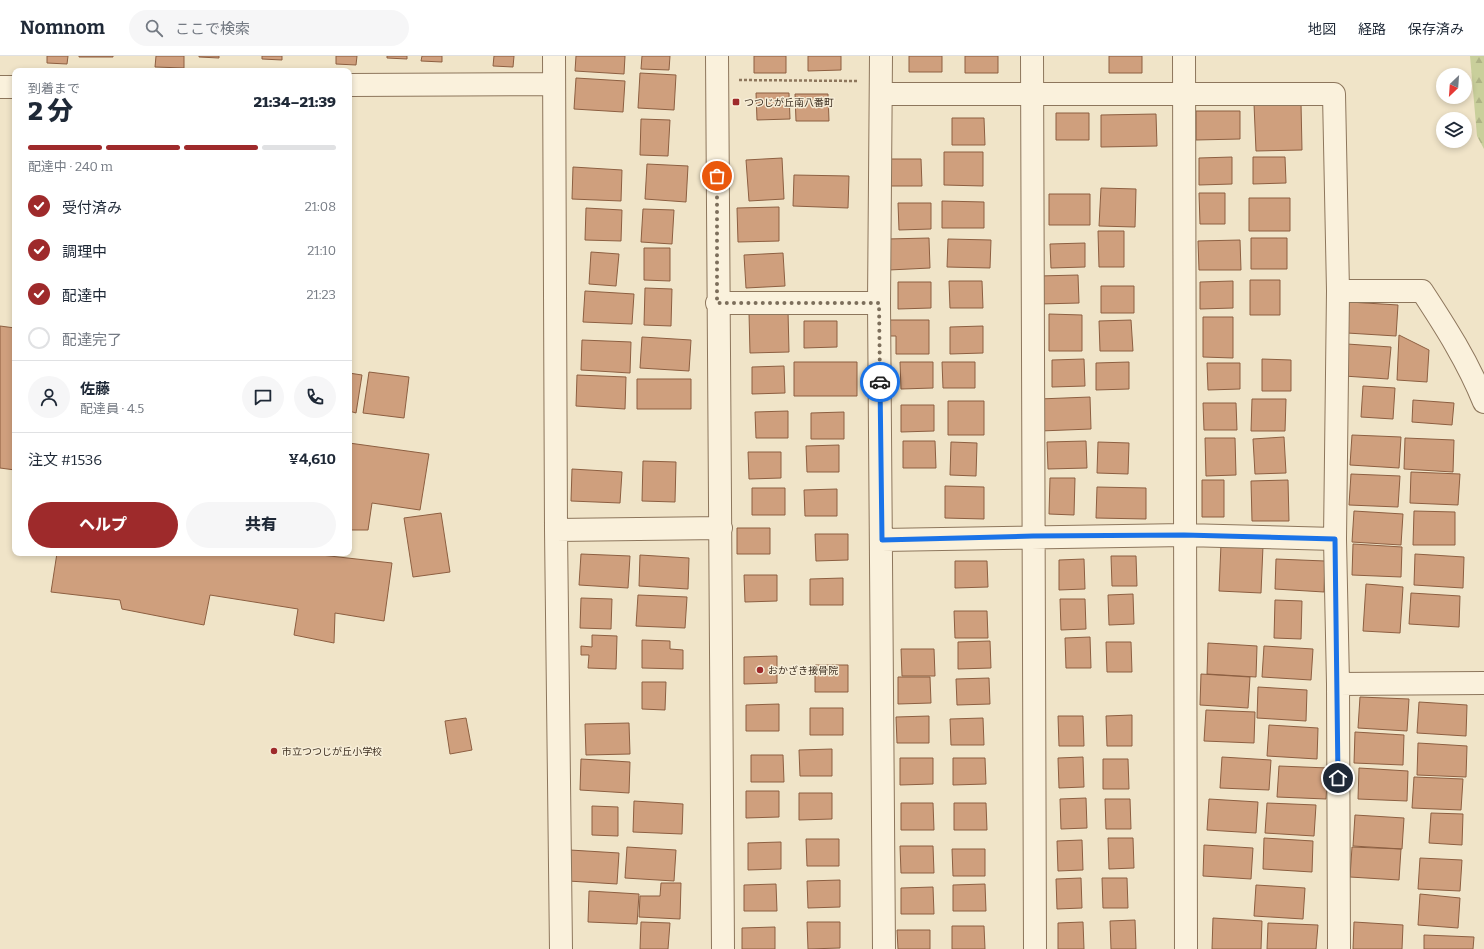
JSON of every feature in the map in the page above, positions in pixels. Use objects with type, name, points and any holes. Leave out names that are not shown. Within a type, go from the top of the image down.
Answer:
[{"type":"street","points":[[554,56],[556,530],[561,949]]},
{"type":"street","points":[[717,56],[717,303],[721,528],[723,949]]},
{"type":"street","points":[[881,56],[879,303],[884,949]]},
{"type":"street","points":[[1032,56],[1034,949]]},
{"type":"street","points":[[1184,56],[1186,949]]},
{"type":"street","points":[[352,86],[554,84]]},
{"type":"street","points":[[0,87],[12,87]]},
{"type":"street","points":[[881,87],[1033,94],[1334,94],[1338,291],[1335,539],[1338,684],[1339,949]]},
{"type":"street","points":[[1338,291],[1422,290],[1447,329],[1474,378],[1484,402]]},
{"type":"street","points":[[717,303],[879,303]]},
{"type":"street","points":[[556,530],[721,528]]},
{"type":"street","points":[[882,540],[1033,536],[1184,535],[1335,539]]},
{"type":"street","points":[[1338,684],[1484,683]]},
{"type":"path","points":[[717,80],[881,87]]},
{"type":"green space","points":[[1470,56],[1484,56],[1484,149],[1477,136]]},
{"type":"building","points":[[47,56],[68,56],[67,64],[47,63]]},
{"type":"building","points":[[113,56],[113,57],[79,57]]},
{"type":"building","points":[[156,56],[184,56],[184,68],[155,67]]},
{"type":"building","points":[[219,56],[219,58],[199,57]]},
{"type":"building","points":[[262,56],[282,56],[282,60],[262,59]]},
{"type":"building","points":[[336,56],[357,56],[356,65],[336,64]]},
{"type":"building","points":[[387,56],[407,56],[407,59],[387,58]]},
{"type":"building","points":[[422,56],[442,56],[442,62],[421,61]]},
{"type":"building","points":[[494,56],[514,56],[513,67],[493,66]]},
{"type":"building","points":[[576,56],[625,56],[624,74],[575,71]]},
{"type":"building","points":[[642,56],[670,56],[669,70],[641,69]]},
{"type":"building","points":[[754,56],[786,56],[786,73],[754,73]]},
{"type":"building","points":[[808,56],[841,56],[841,70],[808,71]]},
{"type":"building","points":[[909,56],[942,56],[942,72],[909,72]]},
{"type":"building","points":[[965,56],[998,56],[998,73],[965,73]]},
{"type":"building","points":[[1109,56],[1142,56],[1142,73],[1109,73]]},
{"type":"building","points":[[640,73],[676,75],[674,110],[638,108]]},
{"type":"building","points":[[576,78],[625,81],[623,112],[574,109]]},
{"type":"building","points":[[756,93],[789,93],[790,119],[757,120]]},
{"type":"building","points":[[795,94],[828,94],[829,121],[796,121]]},
{"type":"building","points":[[1301,103],[1302,150],[1256,151],[1254,104]]},
{"type":"building","points":[[1196,111],[1240,111],[1240,139],[1196,140]]},
{"type":"building","points":[[1056,113],[1089,113],[1089,140],[1056,140]]},
{"type":"building","points":[[1156,114],[1157,146],[1101,147],[1101,115]]},
{"type":"building","points":[[952,118],[984,118],[985,145],[952,145]]},
{"type":"building","points":[[641,119],[670,120],[668,156],[640,155]]},
{"type":"building","points":[[944,152],[983,152],[983,186],[944,185]]},
{"type":"building","points":[[1232,157],[1232,184],[1199,185],[1199,158]]},
{"type":"building","points":[[1253,157],[1285,157],[1286,183],[1253,184]]},
{"type":"building","points":[[782,158],[784,199],[749,201],[746,160]]},
{"type":"building","points":[[888,159],[921,159],[922,186],[889,186]]},
{"type":"building","points":[[647,164],[688,166],[686,202],[645,199]]},
{"type":"building","points":[[573,167],[622,170],[621,201],[572,199]]},
{"type":"building","points":[[794,175],[849,176],[848,208],[793,206]]},
{"type":"building","points":[[1101,188],[1136,189],[1135,227],[1099,226]]},
{"type":"building","points":[[1199,193],[1225,193],[1225,224],[1200,224]]},
{"type":"building","points":[[1049,194],[1090,194],[1090,225],[1049,225]]},
{"type":"building","points":[[1249,198],[1290,198],[1290,231],[1249,231]]},
{"type":"building","points":[[942,201],[984,202],[984,228],[942,228]]},
{"type":"building","points":[[898,203],[931,203],[931,229],[899,230]]},
{"type":"building","points":[[779,207],[779,241],[738,242],[737,208]]},
{"type":"building","points":[[586,208],[622,210],[621,241],[585,240]]},
{"type":"building","points":[[643,209],[674,210],[672,244],[641,242]]},
{"type":"building","points":[[1098,231],[1124,231],[1124,267],[1099,267]]},
{"type":"building","points":[[929,238],[930,268],[889,270],[887,239]]},
{"type":"building","points":[[1251,238],[1287,238],[1287,269],[1251,269]]},
{"type":"building","points":[[948,239],[991,240],[990,268],[947,267]]},
{"type":"building","points":[[1240,240],[1241,270],[1199,270],[1198,241]]},
{"type":"building","points":[[1085,243],[1085,267],[1051,268],[1050,244]]},
{"type":"building","points":[[644,248],[670,248],[670,281],[644,280]]},
{"type":"building","points":[[591,252],[619,254],[616,286],[589,284]]},
{"type":"building","points":[[783,253],[785,286],[746,288],[744,255]]},
{"type":"building","points":[[1078,275],[1079,303],[1040,304],[1039,276]]},
{"type":"building","points":[[1250,280],[1280,280],[1280,315],[1250,315]]},
{"type":"building","points":[[949,281],[982,281],[983,308],[950,308]]},
{"type":"building","points":[[1233,281],[1233,308],[1200,309],[1200,282]]},
{"type":"building","points":[[898,282],[931,282],[931,308],[898,309]]},
{"type":"building","points":[[1101,286],[1134,286],[1134,313],[1101,313]]},
{"type":"building","points":[[645,288],[672,289],[671,326],[644,325]]},
{"type":"building","points":[[585,291],[634,294],[632,324],[583,322]]},
{"type":"building","points":[[1349,302],[1398,305],[1396,336],[1347,333]]},
{"type":"building","points":[[788,311],[789,352],[750,353],[749,313]]},
{"type":"building","points":[[1049,314],[1082,315],[1082,351],[1049,351]]},
{"type":"building","points":[[1203,317],[1233,317],[1233,358],[1203,357]]},
{"type":"building","points":[[884,320],[929,320],[929,354],[896,354],[896,336],[884,336]]},
{"type":"building","points":[[1131,320],[1133,351],[1100,351],[1099,321]]},
{"type":"building","points":[[804,321],[837,321],[837,347],[804,348]]},
{"type":"building","points":[[0,326],[12,328],[12,470],[0,468]]},
{"type":"building","points":[[983,326],[983,353],[950,354],[950,327]]},
{"type":"building","points":[[1399,335],[1429,350],[1427,382],[1397,380]]},
{"type":"building","points":[[642,337],[691,340],[689,371],[640,368]]},
{"type":"building","points":[[582,340],[631,342],[630,373],[581,370]]},
{"type":"building","points":[[1347,344],[1391,347],[1388,379],[1344,376]]},
{"type":"building","points":[[1084,359],[1085,386],[1052,387],[1052,360]]},
{"type":"building","points":[[1262,359],[1291,360],[1291,391],[1262,391]]},
{"type":"building","points":[[794,362],[857,362],[857,396],[794,396]]},
{"type":"building","points":[[900,362],[933,362],[933,388],[901,389]]},
{"type":"building","points":[[942,362],[975,362],[975,388],[943,388]]},
{"type":"building","points":[[1129,362],[1129,389],[1096,390],[1096,363]]},
{"type":"building","points":[[1207,363],[1240,363],[1240,389],[1208,390]]},
{"type":"building","points":[[784,366],[785,393],[752,394],[752,367]]},
{"type":"building","points":[[369,372],[409,377],[404,418],[363,413]]},
{"type":"building","points":[[352,373],[362,375],[356,413],[352,412]]},
{"type":"building","points":[[577,375],[626,377],[625,409],[576,406]]},
{"type":"building","points":[[637,379],[691,379],[691,409],[637,409]]},
{"type":"building","points":[[1363,386],[1395,388],[1393,419],[1361,417]]},
{"type":"building","points":[[1090,397],[1091,429],[1040,431],[1039,399]]},
{"type":"building","points":[[1252,399],[1286,399],[1285,431],[1251,431]]},
{"type":"building","points":[[1413,400],[1454,403],[1452,425],[1412,422]]},
{"type":"building","points":[[948,401],[984,401],[984,435],[948,435]]},
{"type":"building","points":[[1203,403],[1236,403],[1237,430],[1204,430]]},
{"type":"building","points":[[901,405],[934,405],[934,431],[901,432]]},
{"type":"building","points":[[788,411],[788,438],[756,438],[755,412]]},
{"type":"building","points":[[844,412],[844,439],[811,439],[811,413]]},
{"type":"building","points":[[1352,435],[1401,437],[1399,468],[1350,465]]},
{"type":"building","points":[[1284,437],[1286,473],[1255,474],[1253,439]]},
{"type":"building","points":[[1205,438],[1235,438],[1236,475],[1206,476]]},
{"type":"building","points":[[1405,438],[1454,440],[1453,472],[1404,469]]},
{"type":"building","points":[[903,441],[935,441],[936,468],[903,468]]},
{"type":"building","points":[[1086,441],[1087,468],[1048,469],[1047,442]]},
{"type":"building","points":[[951,442],[977,443],[976,476],[950,475]]},
{"type":"building","points":[[1098,442],[1129,443],[1128,474],[1097,473]]},
{"type":"building","points":[[352,443],[429,454],[420,510],[372,503],[368,530],[352,530]]},
{"type":"building","points":[[839,445],[839,472],[807,472],[806,446]]},
{"type":"building","points":[[748,452],[781,452],[781,478],[749,479]]},
{"type":"building","points":[[643,461],[676,462],[675,502],[642,501]]},
{"type":"building","points":[[572,469],[622,472],[620,503],[571,501]]},
{"type":"building","points":[[1411,472],[1460,474],[1458,505],[1410,503]]},
{"type":"building","points":[[1351,474],[1400,476],[1398,507],[1349,505]]},
{"type":"building","points":[[1050,478],[1075,478],[1074,515],[1049,514]]},
{"type":"building","points":[[1202,480],[1224,480],[1224,517],[1202,517]]},
{"type":"building","points":[[1288,480],[1289,521],[1252,521],[1251,481]]},
{"type":"building","points":[[945,486],[984,487],[984,519],[945,518]]},
{"type":"building","points":[[1097,487],[1146,488],[1146,519],[1096,518]]},
{"type":"building","points":[[752,488],[785,488],[785,515],[752,515]]},
{"type":"building","points":[[837,489],[837,516],[805,516],[804,490]]},
{"type":"building","points":[[1354,511],[1403,514],[1401,545],[1352,542]]},
{"type":"building","points":[[1414,511],[1455,512],[1455,545],[1413,545]]},
{"type":"building","points":[[441,513],[450,572],[413,577],[404,518]]},
{"type":"building","points":[[737,528],[770,528],[770,554],[737,554]]},
{"type":"building","points":[[815,534],[848,534],[848,560],[816,561]]},
{"type":"building","points":[[1221,544],[1263,546],[1261,593],[1219,591]]},
{"type":"building","points":[[1353,544],[1402,547],[1401,577],[1352,575]]},
{"type":"building","points":[[581,554],[630,556],[628,588],[579,585]]},
{"type":"building","points":[[1415,554],[1464,557],[1463,588],[1414,585]]},
{"type":"building","points":[[640,555],[689,558],[688,589],[639,586]]},
{"type":"building","points":[[57,556],[330,556],[392,563],[384,621],[335,613],[334,643],[294,635],[298,609],[210,595],[204,625],[122,609],[120,600],[51,592]]},
{"type":"building","points":[[1111,556],[1136,556],[1137,586],[1112,586]]},
{"type":"building","points":[[1084,559],[1085,589],[1059,590],[1059,560]]},
{"type":"building","points":[[1276,559],[1325,561],[1324,592],[1275,589]]},
{"type":"building","points":[[955,561],[987,561],[988,587],[955,588]]},
{"type":"building","points":[[744,575],[777,575],[777,601],[745,602]]},
{"type":"building","points":[[843,578],[843,605],[810,605],[810,579]]},
{"type":"building","points":[[1366,584],[1403,587],[1400,633],[1363,631]]},
{"type":"building","points":[[1411,593],[1460,596],[1459,627],[1409,624]]},
{"type":"building","points":[[1133,594],[1134,624],[1109,625],[1108,595]]},
{"type":"building","points":[[638,595],[687,597],[685,628],[636,626]]},
{"type":"building","points":[[581,598],[612,599],[611,629],[580,628]]},
{"type":"building","points":[[1060,599],[1085,599],[1086,629],[1061,630]]},
{"type":"building","points":[[1275,600],[1302,601],[1301,639],[1274,638]]},
{"type":"building","points":[[954,611],[987,611],[988,638],[955,638]]},
{"type":"building","points":[[592,635],[617,636],[616,669],[588,668],[589,655],[581,655],[581,646],[592,647]]},
{"type":"building","points":[[1090,637],[1091,668],[1066,668],[1065,638]]},
{"type":"building","points":[[642,640],[670,641],[670,649],[683,650],[683,669],[642,668]]},
{"type":"building","points":[[990,641],[991,668],[958,669],[958,642]]},
{"type":"building","points":[[1106,642],[1131,642],[1132,672],[1107,672]]},
{"type":"building","points":[[1208,643],[1257,646],[1256,677],[1207,674]]},
{"type":"building","points":[[1264,646],[1313,649],[1311,680],[1262,677]]},
{"type":"building","points":[[901,649],[934,649],[935,676],[902,676]]},
{"type":"building","name":"おかざき接骨院","points":[[777,656],[777,683],[744,684],[744,657]]},
{"type":"building","points":[[815,665],[848,665],[848,692],[815,692]]},
{"type":"building","points":[[1201,674],[1250,677],[1248,708],[1200,705]]},
{"type":"building","points":[[898,677],[930,677],[931,703],[898,704]]},
{"type":"building","points":[[989,678],[990,704],[957,705],[956,679]]},
{"type":"building","points":[[642,682],[666,682],[665,710],[642,709]]},
{"type":"building","points":[[1258,687],[1307,690],[1306,721],[1257,718]]},
{"type":"building","points":[[1360,697],[1409,699],[1407,731],[1358,728]]},
{"type":"building","points":[[1419,702],[1467,705],[1466,736],[1417,733]]},
{"type":"building","points":[[779,704],[779,731],[746,731],[746,705]]},
{"type":"building","points":[[810,708],[843,708],[843,735],[810,735]]},
{"type":"building","points":[[1206,710],[1255,712],[1254,743],[1204,741]]},
{"type":"building","points":[[1132,715],[1132,746],[1107,746],[1106,716]]},
{"type":"building","points":[[929,716],[929,743],[897,743],[896,717]]},
{"type":"building","points":[[1058,716],[1083,716],[1084,746],[1059,746]]},
{"type":"building","points":[[466,718],[472,750],[450,754],[445,721]]},
{"type":"building","points":[[983,718],[984,745],[951,745],[950,719]]},
{"type":"building","points":[[629,723],[630,754],[586,755],[585,724]]},
{"type":"building","points":[[1269,725],[1318,728],[1317,759],[1267,756]]},
{"type":"building","points":[[1355,732],[1404,735],[1403,765],[1354,763]]},
{"type":"building","points":[[1418,743],[1467,746],[1466,777],[1417,775]]},
{"type":"building","points":[[832,749],[832,776],[800,776],[799,750]]},
{"type":"building","points":[[751,755],[783,755],[784,782],[751,782]]},
{"type":"building","points":[[1083,757],[1084,787],[1059,788],[1058,758]]},
{"type":"building","points":[[1222,757],[1271,760],[1269,790],[1220,788]]},
{"type":"building","points":[[900,758],[933,758],[933,784],[900,785]]},
{"type":"building","points":[[953,758],[985,758],[986,784],[953,785]]},
{"type":"building","points":[[581,759],[630,762],[629,793],[580,790]]},
{"type":"building","points":[[1103,759],[1128,759],[1129,789],[1103,789]]},
{"type":"building","points":[[1279,766],[1328,768],[1326,799],[1277,797]]},
{"type":"building","points":[[1359,768],[1408,771],[1407,801],[1358,799]]},
{"type":"building","points":[[1414,777],[1463,779],[1461,810],[1412,808]]},
{"type":"building","points":[[746,791],[779,791],[779,817],[746,818]]},
{"type":"building","points":[[799,793],[832,793],[832,819],[799,820]]},
{"type":"building","points":[[1086,798],[1087,828],[1061,829],[1060,799]]},
{"type":"building","points":[[1105,799],[1130,799],[1131,829],[1106,829]]},
{"type":"building","points":[[1209,799],[1258,802],[1256,833],[1207,830]]},
{"type":"building","points":[[634,801],[683,804],[682,834],[633,832]]},
{"type":"building","points":[[901,803],[933,803],[934,830],[901,830]]},
{"type":"building","points":[[954,803],[986,803],[987,830],[954,830]]},
{"type":"building","points":[[1267,803],[1316,805],[1314,836],[1265,833]]},
{"type":"building","points":[[592,806],[618,807],[618,836],[592,835]]},
{"type":"building","points":[[1431,813],[1463,814],[1462,845],[1429,843]]},
{"type":"building","points":[[1355,815],[1404,818],[1402,849],[1353,846]]},
{"type":"building","points":[[1108,838],[1133,838],[1134,868],[1109,869]]},
{"type":"building","points":[[1264,838],[1313,841],[1312,872],[1263,869]]},
{"type":"building","points":[[806,839],[839,839],[839,866],[807,866]]},
{"type":"building","points":[[1082,840],[1083,870],[1058,871],[1057,841]]},
{"type":"building","points":[[781,842],[781,869],[748,870],[748,843]]},
{"type":"building","points":[[1204,845],[1253,848],[1251,879],[1203,876]]},
{"type":"building","points":[[900,846],[933,846],[934,873],[901,873]]},
{"type":"building","points":[[627,847],[676,850],[674,881],[625,878]]},
{"type":"building","points":[[1352,847],[1401,849],[1399,880],[1350,877]]},
{"type":"building","points":[[952,849],[985,849],[985,876],[953,876]]},
{"type":"building","points":[[570,850],[619,853],[617,884],[568,881]]},
{"type":"building","points":[[1420,858],[1462,860],[1460,891],[1418,889]]},
{"type":"building","points":[[1081,878],[1082,908],[1057,909],[1056,879]]},
{"type":"building","points":[[1102,878],[1127,878],[1128,908],[1103,908]]},
{"type":"building","points":[[840,880],[840,907],[808,908],[807,881]]},
{"type":"building","points":[[661,883],[681,883],[680,919],[639,917],[640,896],[660,896]]},
{"type":"building","points":[[776,884],[777,911],[744,911],[744,885]]},
{"type":"building","points":[[985,884],[986,911],[953,911],[953,885]]},
{"type":"building","points":[[1256,885],[1305,888],[1303,919],[1254,916]]},
{"type":"building","points":[[933,887],[934,914],[901,914],[901,888]]},
{"type":"building","points":[[589,891],[639,894],[637,924],[588,922]]},
{"type":"building","points":[[1420,894],[1460,898],[1458,928],[1418,925]]},
{"type":"building","points":[[1213,918],[1262,921],[1261,949],[1212,949]]},
{"type":"building","points":[[1135,920],[1136,949],[1111,949],[1110,921]]},
{"type":"building","points":[[641,922],[670,923],[668,949],[640,949]]},
{"type":"building","points":[[807,922],[840,922],[840,948],[808,949]]},
{"type":"building","points":[[1083,922],[1084,949],[1058,949],[1058,923]]},
{"type":"building","points":[[1354,922],[1403,925],[1402,949],[1353,949]]},
{"type":"building","points":[[1268,923],[1318,925],[1316,949],[1267,949]]},
{"type":"building","points":[[952,926],[984,926],[985,949],[952,949]]},
{"type":"building","points":[[775,927],[775,949],[742,949],[742,928]]},
{"type":"building","points":[[897,930],[930,930],[930,949],[898,949]]},
{"type":"building","points":[[1424,935],[1474,937],[1473,949],[1424,949]]},
{"type":"way so far","points":[[717,176],[717,303],[879,303],[880,382]]},
{"type":"place","name":"つつじが丘南八番町","points":[[736,102]]},
{"type":"place","name":"おかざき接骨院","points":[[760,670]]},
{"type":"place","name":"市立つつじが丘小学校","points":[[274,751]]},
{"type":"route","points":[[880,382],[882,540],[1033,536],[1184,535],[1335,539],[1338,778]]}]
